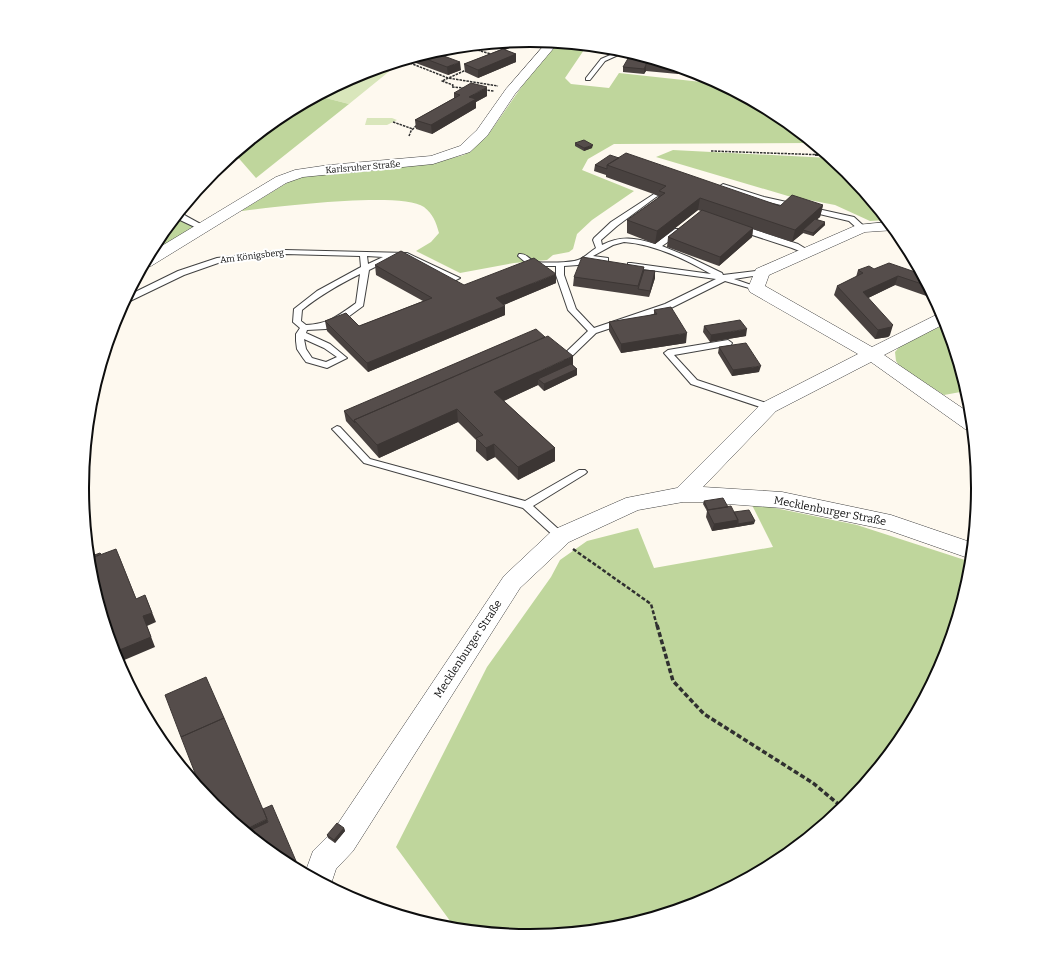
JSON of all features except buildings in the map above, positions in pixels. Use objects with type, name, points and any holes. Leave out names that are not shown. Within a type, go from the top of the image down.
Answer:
[{"type":"street","name":"Karlsruher Straße","points":[[154,257],[281,180],[300,173],[433,160],[465,149],[482,133],[510,92],[548,48]]},
{"type":"street","points":[[885,226],[862,228],[808,252],[759,280],[871,354],[965,419]]},
{"type":"street","points":[[683,494],[769,407],[938,320]]},
{"type":"street","name":"Mecklenburger Straße","points":[[319,876],[324,861],[343,840],[512,582],[561,536],[634,502],[683,494],[701,494],[782,500],[891,523],[967,548]]},
{"type":"lane","points":[[588,79],[603,60],[615,55]]},
{"type":"lane","points":[[718,184],[762,199],[851,219],[862,228]]},
{"type":"lane","points":[[600,249],[597,240],[614,224],[654,196]]},
{"type":"lane","points":[[182,217],[202,227]]},
{"type":"lane","points":[[730,224],[795,246],[808,252]]},
{"type":"lane","points":[[656,247],[681,228]]},
{"type":"lane","points":[[522,256],[533,264],[578,263],[589,258],[590,255],[610,243],[624,240],[640,241],[705,266],[724,278],[759,280]]},
{"type":"lane","name":"Am Königsberg","points":[[133,296],[181,273],[220,260],[286,252],[407,255],[456,278]]},
{"type":"lane","points":[[302,331],[323,327],[345,315],[360,304],[365,269],[363,253]]},
{"type":"lane","points":[[302,331],[300,347],[309,360],[327,365],[343,358],[327,346],[302,331],[297,322],[298,309],[313,296],[393,255]]},
{"type":"lane","points":[[589,258],[611,261]]},
{"type":"lane","points":[[560,264],[560,275],[572,310],[593,330]]},
{"type":"lane","points":[[626,264],[724,278],[759,280]]},
{"type":"lane","points":[[566,357],[593,330],[668,306],[724,278]]},
{"type":"lane","points":[[728,343],[668,354],[694,382],[769,407]]},
{"type":"lane","points":[[337,430],[367,461],[526,504],[561,536]]},
{"type":"lane","points":[[526,504],[582,472]]},
{"type":"path","points":[[479,50],[491,54]]},
{"type":"path","points":[[411,63],[448,78],[503,86]]},
{"type":"path","points":[[469,69],[442,81],[453,85],[452,87],[471,89]]},
{"type":"path","points":[[478,90],[500,92]]},
{"type":"path","points":[[393,122],[414,129]]},
{"type":"path","points":[[409,136],[411,131],[414,129],[414,126],[420,123]]},
{"type":"path","points":[[711,151],[819,155]]},
{"type":"path","points":[[561,536],[570,546],[651,604],[673,681],[704,714],[813,783],[838,804]]},
{"type":"green space","points":[[554,48],[584,51],[565,78],[571,84],[609,88],[619,73],[701,82],[725,92],[750,106],[775,121],[804,143],[614,144],[588,159],[582,170],[634,191],[592,220],[577,234],[573,249],[569,252],[553,255],[547,260],[514,263],[460,273],[416,251],[431,242],[439,233],[430,212],[424,207],[411,202],[365,200],[280,206],[241,211],[300,175],[432,163],[464,155],[488,135],[527,79]]},
{"type":"green space","points":[[392,69],[349,104],[325,98],[335,92]]},
{"type":"green space","points":[[325,98],[349,104],[256,178],[238,157],[239,156],[285,121]]},
{"type":"green space","points":[[367,118],[392,118],[397,120],[387,125],[365,125]]},
{"type":"green space","points":[[673,150],[823,158],[862,197],[880,220],[870,221],[835,205],[788,196],[656,157]]},
{"type":"green space","points":[[180,220],[206,229],[149,265]]},
{"type":"green space","points":[[940,327],[948,346],[960,392],[944,395],[900,367],[896,361],[895,352],[902,344]]},
{"type":"green space","points":[[751,503],[857,525],[965,560],[963,574],[948,630],[926,683],[897,733],[862,779],[821,820],[775,855],[725,884],[672,906],[616,921],[559,928],[501,928],[451,922],[396,847],[487,667],[551,577],[560,560],[587,541],[638,528],[654,568],[773,547]]}]
